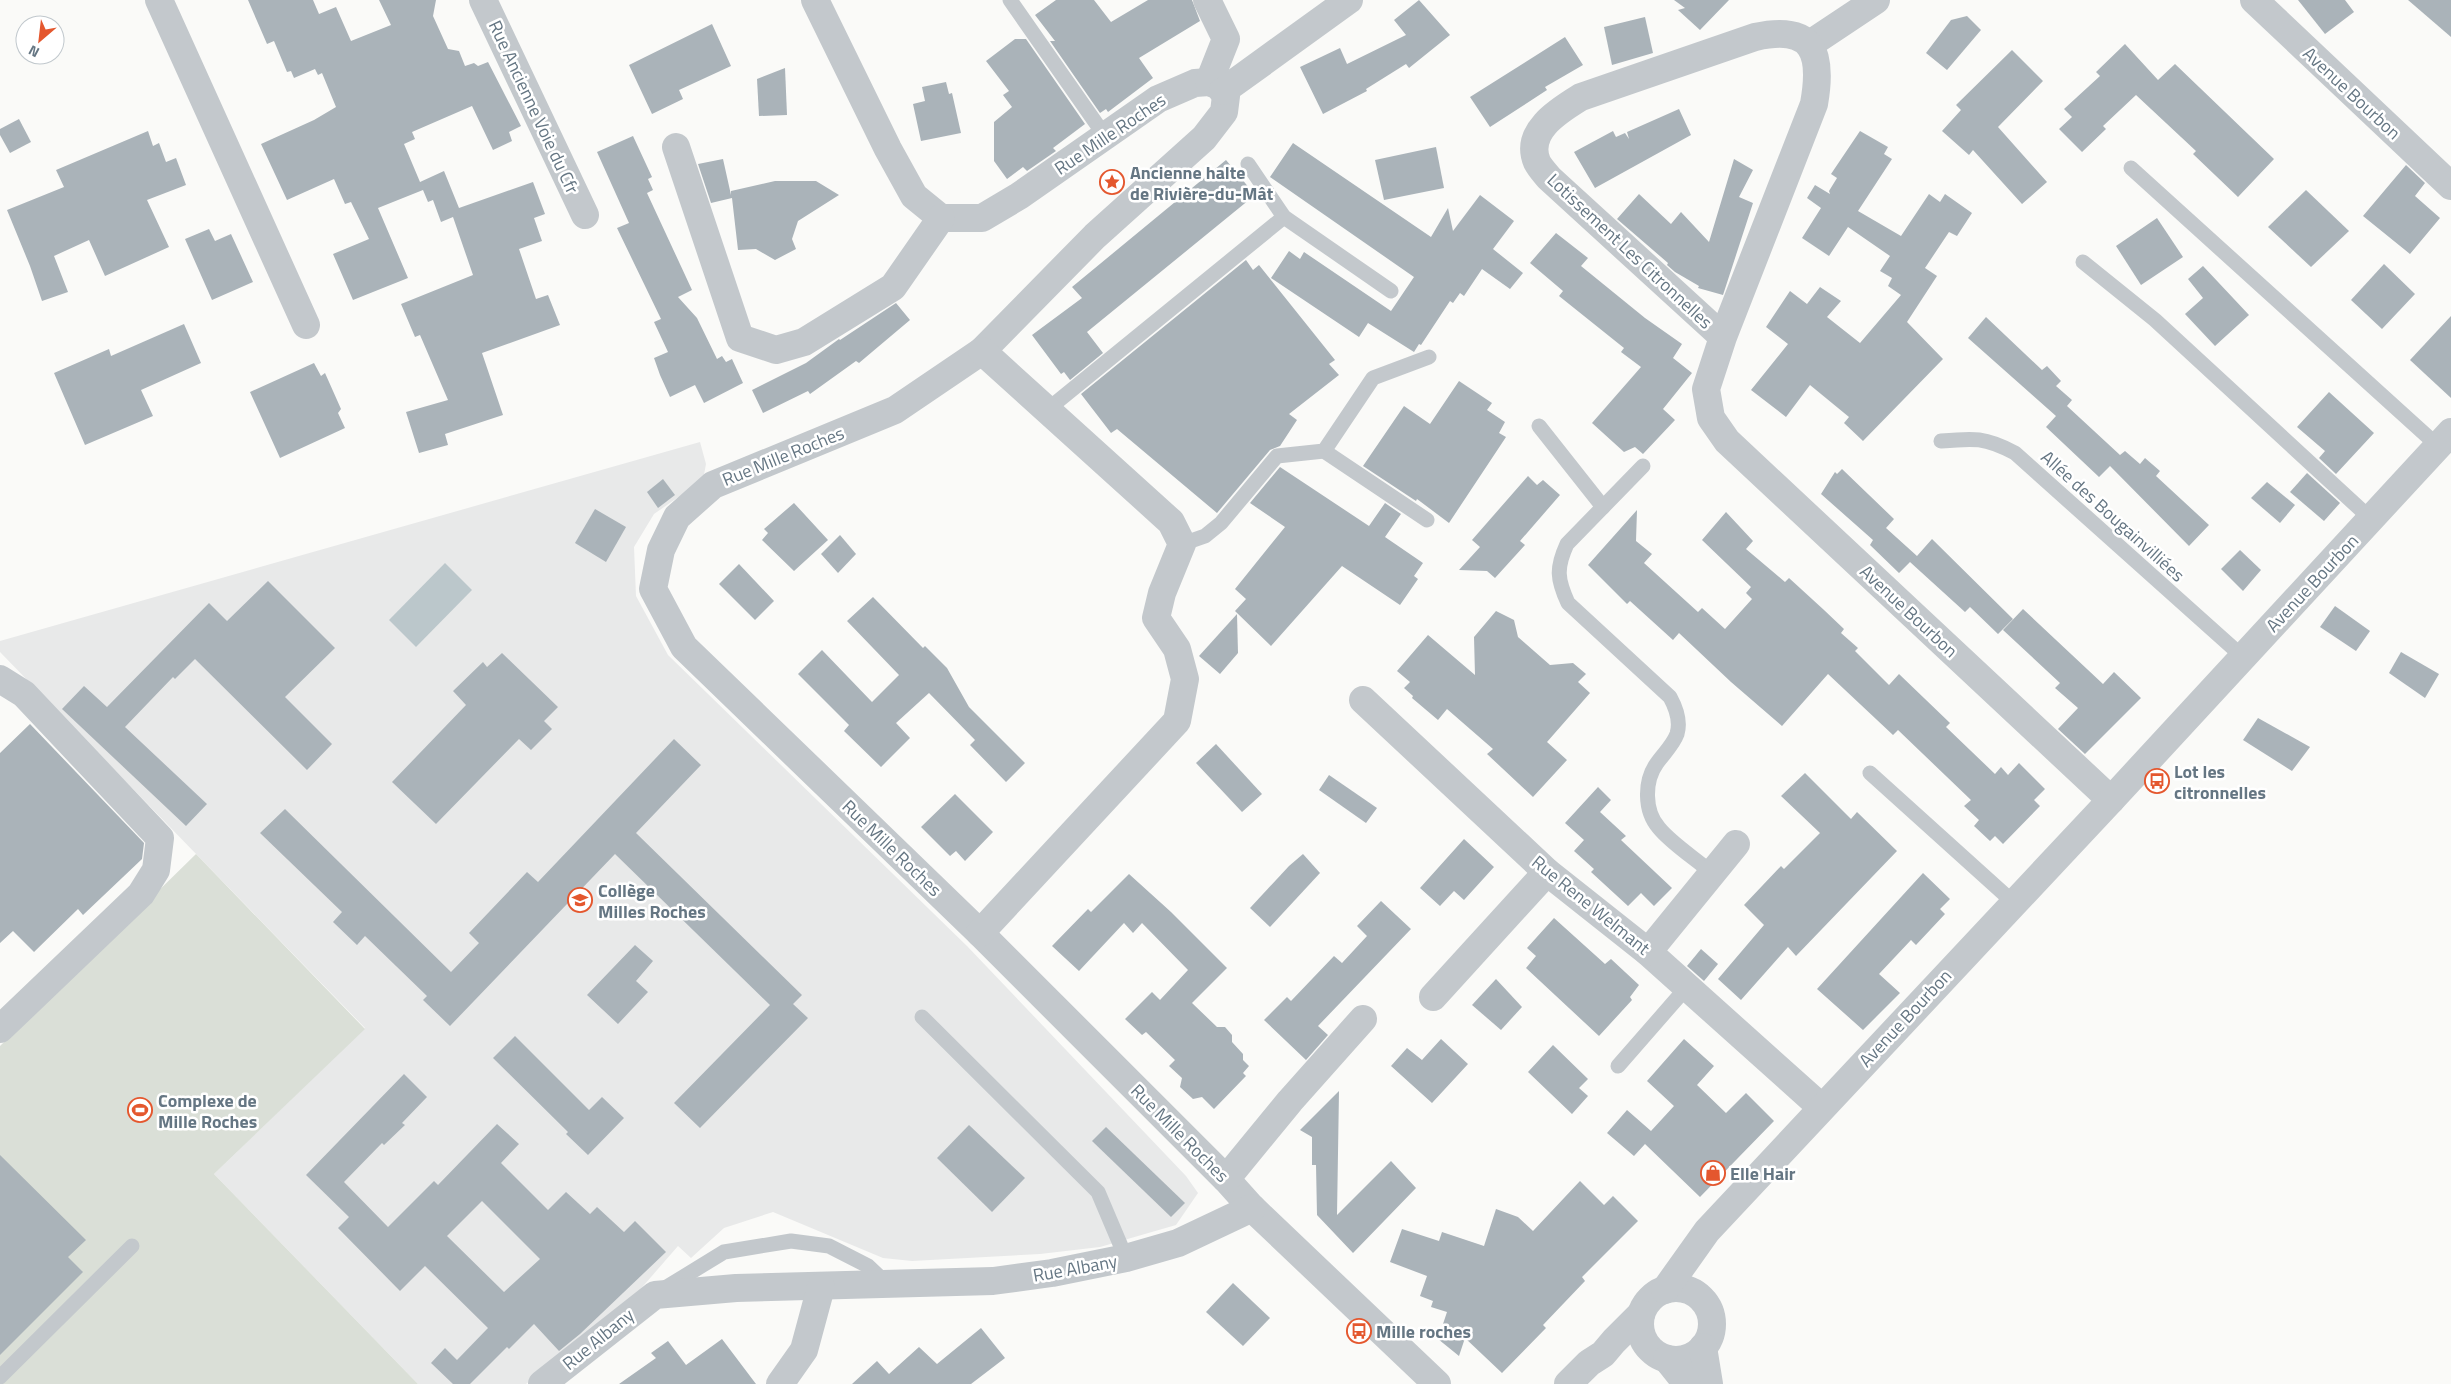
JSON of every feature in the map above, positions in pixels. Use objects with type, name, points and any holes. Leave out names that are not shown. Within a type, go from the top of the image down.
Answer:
[{"type":"street","points":[[159,0],[306,325]]},
{"type":"street","name":"Rue Ancienne Voie du Cfr","points":[[484,0],[585,215]]},
{"type":"street","points":[[676,146],[740,338],[776,350],[804,342],[893,287],[941,218],[914,196],[815,0]]},
{"type":"street","points":[[1207,0],[1226,39],[1216,87]]},
{"type":"street","points":[[1216,87],[1349,0]]},
{"type":"street","points":[[1810,44],[1876,0]]},
{"type":"street","name":"Avenue Bourbon","points":[[2254,0],[2451,186]]},
{"type":"street","name":"Lotissement Les Citronnelles","points":[[1711,418],[1706,389],[1723,338],[1814,104],[1819,79],[1817,60],[1810,44],[1793,35],[1775,33],[1755,37],[1581,97],[1557,112],[1539,131],[1534,145],[1537,162],[1549,178],[1723,338]]},
{"type":"street","name":"Rue Mille Roches","points":[[941,218],[982,218],[1019,196],[1158,99],[1194,83],[1216,87],[1226,96],[1224,112],[1204,138],[1095,236],[982,351],[896,410],[713,485],[677,517],[661,550],[653,589],[684,647],[980,933],[1226,1179],[1252,1208],[1437,1384]]},
{"type":"street","points":[[980,933],[1177,722],[1185,679],[1177,649],[1156,618],[1162,593],[1182,544],[1171,522],[982,351]]},
{"type":"street","name":"Avenue Bourbon","points":[[1711,418],[1727,441],[2111,800]]},
{"type":"street","name":"Avenue Bourbon","points":[[1665,1290],[1707,1231],[2013,902],[2111,800],[2444,439]]},
{"type":"street","points":[[0,679],[24,694],[160,838],[156,870],[141,894],[0,1029]]},
{"type":"street","name":"Rue Rene Welmant","points":[[1362,700],[1547,872],[1648,952],[1822,1107]]},
{"type":"street","points":[[1648,952],[1736,844]]},
{"type":"street","points":[[1433,997],[1547,872]]},
{"type":"street","points":[[1226,1179],[1290,1101],[1363,1019]]},
{"type":"street","name":"Rue Albany","points":[[542,1384],[654,1294],[711,1289],[889,1286],[993,1281],[1052,1273],[1126,1258],[1178,1243],[1252,1208]]},
{"type":"street","points":[[1603,1354],[1659,1355],[1679,1360],[1691,1357],[1703,1347],[1708,1340],[1711,1316],[1706,1305],[1700,1280],[1702,1239]]},
{"type":"street","points":[[780,1384],[804,1350],[821,1287]]},
{"type":"street","points":[[1568,1384],[1589,1363],[1603,1354],[1641,1314],[1654,1295],[1676,1288],[1688,1290],[1706,1305]]},
{"type":"street","points":[[1641,1314],[1640,1327],[1642,1337],[1688,1384]]},
{"type":"street","points":[[1703,1347],[1709,1384]]},
{"type":"lane","points":[[1010,0],[1105,136]]},
{"type":"lane","points":[[1248,164],[1284,217],[1391,291]]},
{"type":"lane","points":[[2131,168],[2444,439]]},
{"type":"lane","points":[[1047,410],[1284,217]]},
{"type":"lane","points":[[2083,262],[2155,320],[2371,518]]},
{"type":"lane","points":[[1324,451],[1373,378],[1429,357]]},
{"type":"lane","points":[[1539,426],[1603,507]]},
{"type":"lane","name":"Allée des Bougainvilliées","points":[[1941,441],[1969,439],[1993,442],[2014,453],[2243,657]]},
{"type":"lane","points":[[1182,544],[1205,536],[1221,523],[1278,456],[1324,451],[1427,520]]},
{"type":"lane","points":[[1643,466],[1567,544],[1560,558],[1560,585],[1568,603],[1670,697],[1676,709],[1677,733],[1671,745],[1656,764],[1650,780],[1648,794],[1650,812],[1658,828],[1712,873]]},
{"type":"lane","points":[[1870,773],[2013,902]]},
{"type":"lane","points":[[1618,1066],[1687,987]]},
{"type":"lane","points":[[922,1016],[1098,1192],[1126,1258]]},
{"type":"lane","name":"Rue Albany","points":[[654,1294],[724,1252],[791,1241],[828,1246],[868,1266],[889,1286]]},
{"type":"lane","points":[[0,1377],[132,1246]]},
{"type":"shaded area","name":"Collège Milles Roches","points":[[700,442],[706,464],[703,480],[654,514],[634,547],[636,596],[668,655],[967,946],[1186,1176],[1198,1193],[1176,1225],[1100,1247],[1040,1254],[912,1261],[883,1258],[773,1212],[724,1228],[691,1258],[678,1246],[631,1300],[526,1384],[418,1384],[214,1174],[365,1028],[0,652],[0,641]]},
{"type":"shaded area","points":[[445,563],[472,590],[416,647],[389,620]]},
{"type":"shaded area","name":"Complexe de Mille Roches","points":[[196,854],[365,1029],[214,1174],[418,1384],[0,1384],[0,1046]]},
{"type":"building","points":[[248,0],[313,0],[319,14],[336,7],[351,41],[391,25],[379,0],[436,0],[433,16],[448,49],[459,51],[465,66],[474,63],[478,66],[488,62],[521,126],[509,132],[512,141],[493,150],[472,106],[412,132],[415,139],[404,144],[420,182],[444,171],[459,208],[533,182],[545,214],[534,218],[542,241],[519,249],[536,299],[548,295],[560,325],[482,353],[503,415],[445,434],[448,445],[419,453],[406,412],[448,400],[420,335],[415,337],[401,304],[473,275],[453,217],[441,222],[433,200],[428,202],[423,190],[378,208],[408,278],[353,300],[333,254],[369,239],[351,202],[345,204],[334,179],[287,200],[261,144],[314,120],[336,107],[322,73],[318,75],[315,69],[294,78],[291,71],[287,72],[274,41],[267,44]]},
{"type":"building","points":[[1056,0],[1094,0],[1111,22],[1148,0],[1192,0],[1200,21],[1139,58],[1153,78],[1108,112],[1106,109],[1100,113],[1050,41],[1055,41],[1035,15]]},
{"type":"building","points":[[1419,0],[1450,35],[1409,68],[1406,64],[1366,89],[1367,91],[1323,114],[1300,67],[1340,48],[1347,64],[1406,35],[1394,20]]},
{"type":"building","points":[[1674,0],[1729,0],[1700,30],[1678,10],[1685,8]]},
{"type":"building","points":[[2298,0],[2345,0],[2354,12],[2325,34]]},
{"type":"building","points":[[2408,0],[2451,0],[2451,37]]},
{"type":"building","points":[[1967,16],[1981,30],[1947,70],[1926,53],[1951,20]]},
{"type":"building","points":[[1645,17],[1653,53],[1612,65],[1604,27]]},
{"type":"building","points":[[712,24],[731,66],[679,90],[683,99],[652,114],[629,65]]},
{"type":"building","points":[[1565,37],[1583,65],[1545,87],[1547,90],[1490,127],[1470,97]]},
{"type":"building","points":[[1015,39],[1026,39],[1085,124],[1053,148],[1056,151],[1027,171],[1023,167],[1007,179],[994,161],[994,122],[1012,107],[1003,95],[1009,91],[986,61]]},
{"type":"building","points":[[2125,44],[2158,80],[2175,64],[2274,159],[2238,197],[2193,154],[2196,151],[2136,95],[2103,126],[2106,129],[2082,152],[2059,129],[2072,117],[2064,109],[2100,76],[2096,72]]},
{"type":"building","points":[[2012,50],[2043,81],[1998,127],[2047,182],[2022,204],[1973,150],[1969,155],[1942,131],[1961,110],[1956,105]]},
{"type":"building","points":[[785,68],[787,115],[759,116],[757,79]]},
{"type":"building","points":[[946,82],[949,94],[952,93],[961,133],[921,141],[913,104],[925,101],[922,87]]},
{"type":"building","points":[[1679,109],[1691,135],[1595,188],[1574,152],[1613,131],[1616,137],[1625,133],[1629,139],[1627,132]]},
{"type":"building","points":[[19,119],[31,142],[10,153],[0,135],[0,129]]},
{"type":"building","points":[[148,131],[153,146],[159,143],[166,162],[176,158],[186,185],[147,200],[169,247],[105,276],[89,240],[54,256],[68,292],[42,301],[7,210],[64,187],[56,170]]},
{"type":"building","points":[[1860,131],[1888,147],[1884,154],[1892,159],[1858,211],[1901,236],[1929,194],[1940,202],[1945,194],[1972,213],[1957,236],[1949,232],[1925,268],[1937,276],[1907,322],[1943,359],[1863,441],[1844,423],[1849,417],[1810,385],[1786,417],[1751,390],[1788,344],[1766,327],[1790,291],[1807,304],[1820,287],[1841,301],[1827,317],[1860,343],[1901,295],[1888,286],[1892,278],[1880,271],[1890,256],[1848,227],[1829,256],[1802,238],[1821,208],[1807,198],[1815,185],[1830,194],[1829,191],[1837,178],[1831,174]]},
{"type":"building","points":[[633,136],[652,177],[648,179],[653,190],[647,193],[692,290],[678,297],[697,318],[717,359],[722,356],[726,362],[732,359],[743,383],[704,403],[695,385],[670,397],[654,358],[668,352],[654,322],[661,319],[617,228],[629,223],[597,152]]},
{"type":"building","points":[[1293,143],[1431,237],[1448,208],[1453,231],[1480,195],[1514,221],[1493,249],[1523,273],[1510,289],[1482,269],[1464,296],[1460,293],[1453,303],[1450,301],[1421,345],[1419,344],[1414,352],[1368,323],[1359,337],[1271,278],[1289,251],[1300,259],[1304,252],[1391,311],[1414,277],[1270,177]]},
{"type":"building","points":[[1436,147],[1444,188],[1384,200],[1375,160]]},
{"type":"building","points":[[723,159],[731,195],[731,191],[775,181],[816,181],[839,195],[798,221],[792,239],[796,249],[775,260],[756,249],[738,250],[732,198],[711,203],[698,164]]},
{"type":"building","points":[[1734,159],[1753,170],[1739,197],[1753,203],[1723,295],[1698,288],[1699,286],[1675,272],[1667,265],[1668,263],[1617,219],[1639,194],[1671,224],[1681,212],[1709,242]]},
{"type":"building","points":[[1226,160],[1255,195],[1087,332],[1103,353],[1070,380],[1064,372],[1061,374],[1032,335],[1082,298],[1072,287]]},
{"type":"building","points":[[2406,165],[2425,183],[2415,196],[2440,218],[2410,254],[2363,216]]},
{"type":"building","points":[[2306,190],[2349,231],[2311,267],[2268,227]]},
{"type":"building","points":[[2157,218],[2183,257],[2141,285],[2116,246]]},
{"type":"building","points":[[209,229],[215,241],[231,234],[253,282],[212,300],[185,239]]},
{"type":"building","points":[[1556,233],[1588,258],[1581,266],[1645,318],[1682,344],[1673,358],[1692,373],[1663,409],[1675,420],[1643,454],[1635,447],[1624,452],[1592,423],[1641,367],[1621,352],[1624,348],[1559,296],[1563,291],[1530,263]]},
{"type":"building","points":[[1246,260],[1253,270],[1259,265],[1335,360],[1329,364],[1339,375],[1289,414],[1297,420],[1280,446],[1270,450],[1217,513],[1117,429],[1111,433],[1081,394]]},
{"type":"building","points":[[2384,264],[2415,294],[2382,329],[2351,300]]},
{"type":"building","points":[[2203,266],[2249,315],[2215,346],[2185,314],[2203,298],[2188,279]]},
{"type":"building","points":[[896,303],[910,320],[859,363],[856,361],[810,394],[808,391],[763,413],[752,390],[806,363],[839,339]]},
{"type":"building","points":[[2451,316],[2451,398],[2410,360]]},
{"type":"building","points":[[1986,317],[2042,370],[2047,366],[2061,381],[2056,386],[2072,400],[2067,406],[2120,455],[2125,451],[2140,464],[2145,458],[2160,471],[2156,476],[2209,525],[2189,546],[2110,466],[2099,477],[2046,427],[2056,416],[1968,338]]},
{"type":"building","points":[[184,324],[201,363],[141,390],[153,416],[85,445],[54,373],[109,349],[111,356]]},
{"type":"building","points":[[314,363],[321,376],[325,373],[341,409],[338,413],[345,428],[280,458],[250,392]]},
{"type":"building","points":[[1459,381],[1492,403],[1487,410],[1505,422],[1499,433],[1506,437],[1449,523],[1417,499],[1416,501],[1363,466],[1404,406],[1430,424]]},
{"type":"building","points":[[2329,392],[2374,433],[2336,474],[2319,458],[2325,451],[2297,427]]},
{"type":"building","points":[[1280,467],[1369,526],[1385,503],[1401,514],[1385,537],[1423,563],[1414,576],[1418,579],[1400,605],[1342,566],[1271,646],[1235,611],[1246,599],[1235,589],[1285,527],[1250,503]]},
{"type":"building","points":[[1842,469],[1894,519],[1886,528],[1917,556],[1932,539],[2013,619],[1998,634],[1970,607],[1965,612],[1910,562],[1899,573],[1870,545],[1873,540],[1821,494],[1835,472],[1837,474]]},
{"type":"building","points":[[2307,473],[2340,503],[2324,521],[2290,492]]},
{"type":"building","points":[[1528,476],[1537,485],[1543,480],[1560,495],[1520,541],[1525,545],[1495,578],[1487,571],[1459,570],[1480,547],[1472,540]]},
{"type":"building","points":[[663,479],[675,495],[658,508],[647,492]]},
{"type":"building","points":[[2267,482],[2295,505],[2280,523],[2251,498]]},
{"type":"building","points":[[794,503],[828,540],[794,571],[762,540],[768,533],[764,529]]},
{"type":"building","points":[[595,509],[626,527],[606,562],[575,543]]},
{"type":"building","points":[[1637,510],[1636,541],[1652,554],[1644,563],[1698,612],[1702,608],[1725,629],[1752,599],[1746,593],[1751,587],[1702,540],[1726,512],[1753,541],[1746,549],[1785,582],[1789,578],[1844,629],[1841,633],[1858,648],[1855,651],[1889,685],[1899,674],[1950,723],[1946,727],[1995,774],[2001,767],[2008,775],[2019,763],[2045,789],[2034,800],[2040,806],[2003,844],[1995,836],[1990,841],[1974,826],[1979,820],[1964,806],[1971,800],[1898,730],[1893,735],[1828,674],[1782,726],[1731,682],[1679,633],[1673,640],[1630,601],[1627,604],[1588,565]]},
{"type":"building","points":[[840,535],[856,554],[838,573],[821,554]]},
{"type":"building","points":[[2240,550],[2261,570],[2243,591],[2221,569]]},
{"type":"building","points":[[739,564],[774,601],[755,620],[719,584]]},
{"type":"building","points":[[268,581],[335,648],[285,697],[332,744],[307,770],[195,659],[175,679],[173,677],[125,727],[207,804],[186,826],[62,709],[84,686],[107,707],[209,603],[227,621]]},
{"type":"building","points":[[873,597],[923,648],[925,646],[947,668],[969,707],[1025,763],[1006,782],[970,745],[975,740],[929,693],[896,723],[910,738],[881,767],[844,731],[849,725],[798,674],[822,650],[872,702],[899,675],[847,621]]},
{"type":"building","points":[[2335,606],[2370,631],[2356,651],[2320,627]]},
{"type":"building","points":[[2023,609],[2103,684],[2114,672],[2141,698],[2085,754],[2058,729],[2078,708],[2055,688],[2060,683],[2003,630]]},
{"type":"building","points":[[1496,611],[1514,620],[1518,637],[1550,665],[1573,663],[1586,674],[1578,682],[1590,693],[1547,742],[1567,760],[1533,797],[1487,754],[1493,749],[1447,709],[1438,720],[1412,698],[1413,696],[1404,688],[1410,682],[1397,671],[1428,635],[1475,675],[1474,637]]},
{"type":"building","points":[[1237,614],[1238,653],[1220,674],[1199,656]]},
{"type":"building","points":[[2401,652],[2439,674],[2425,698],[2389,673]]},
{"type":"building","points":[[502,653],[558,707],[544,721],[552,729],[531,750],[519,739],[436,824],[392,782],[466,705],[453,691],[483,662],[487,667]]},
{"type":"building","points":[[2258,718],[2310,747],[2292,771],[2243,740]]},
{"type":"building","points":[[30,724],[144,843],[142,859],[83,915],[78,909],[34,952],[13,931],[0,943],[0,753]]},
{"type":"building","points":[[674,739],[701,765],[636,833],[802,995],[793,1004],[808,1018],[700,1128],[674,1103],[770,1005],[615,854],[450,1026],[423,1000],[427,996],[365,936],[357,945],[333,922],[342,912],[260,833],[285,809],[451,972],[479,943],[469,933],[527,872],[538,882]]},
{"type":"building","points":[[1216,744],[1262,794],[1242,812],[1196,763]]},
{"type":"building","points":[[1805,773],[1851,819],[1857,812],[1897,851],[1796,956],[1788,947],[1741,1000],[1718,979],[1764,925],[1744,905],[1781,866],[1784,869],[1820,833],[1781,796]]},
{"type":"building","points":[[1329,775],[1377,808],[1366,823],[1319,790]]},
{"type":"building","points":[[1598,787],[1611,800],[1600,812],[1626,836],[1621,840],[1672,888],[1654,906],[1641,893],[1628,906],[1591,872],[1594,869],[1574,851],[1584,840],[1565,823]]},
{"type":"building","points":[[955,794],[993,832],[965,861],[956,851],[950,856],[921,827]]},
{"type":"building","points":[[1464,839],[1494,867],[1464,900],[1454,891],[1440,906],[1420,888]]},
{"type":"building","points":[[1303,854],[1320,873],[1270,927],[1250,908],[1289,866]]},
{"type":"building","points":[[1923,873],[1950,899],[1940,909],[1945,914],[1916,945],[1911,940],[1879,974],[1900,993],[1863,1030],[1817,989]]},
{"type":"building","points":[[1129,874],[1171,912],[1227,968],[1192,1003],[1217,1027],[1225,1027],[1232,1035],[1232,1042],[1243,1054],[1243,1060],[1249,1066],[1243,1073],[1246,1076],[1214,1109],[1202,1097],[1193,1099],[1180,1087],[1182,1078],[1169,1066],[1175,1060],[1146,1032],[1142,1035],[1125,1019],[1152,992],[1160,1000],[1188,970],[1142,923],[1133,933],[1124,923],[1079,971],[1052,946],[1088,909],[1091,912]]},
{"type":"building","points":[[1381,901],[1411,929],[1318,1026],[1328,1035],[1306,1060],[1264,1020],[1287,997],[1291,1001],[1334,956],[1342,963],[1367,936],[1357,926]]},
{"type":"building","points":[[1554,918],[1605,964],[1611,959],[1639,985],[1630,997],[1632,1000],[1599,1036],[1526,968],[1536,956],[1527,948]]},
{"type":"building","points":[[635,945],[653,961],[636,981],[648,992],[618,1024],[587,995]]},
{"type":"building","points":[[1701,949],[1718,964],[1704,981],[1687,966]]},
{"type":"building","points":[[1496,979],[1522,1007],[1501,1030],[1472,1005]]},
{"type":"building","points":[[515,1036],[589,1110],[602,1097],[624,1118],[588,1155],[566,1134],[568,1132],[493,1058]]},
{"type":"building","points":[[1441,1039],[1468,1064],[1432,1103],[1391,1066],[1407,1048],[1422,1060]]},
{"type":"building","points":[[1684,1039],[1714,1066],[1697,1085],[1726,1113],[1746,1093],[1774,1121],[1700,1197],[1645,1144],[1634,1156],[1607,1133],[1627,1110],[1651,1131],[1674,1106],[1647,1081]]},
{"type":"building","points":[[1553,1045],[1588,1079],[1579,1088],[1588,1096],[1572,1114],[1528,1072]]},
{"type":"building","points":[[404,1074],[427,1097],[402,1123],[405,1125],[384,1145],[382,1143],[344,1182],[388,1227],[434,1181],[438,1185],[497,1124],[519,1144],[501,1163],[548,1210],[566,1192],[590,1214],[597,1207],[624,1232],[635,1221],[666,1252],[580,1334],[559,1351],[534,1324],[509,1349],[507,1347],[470,1384],[453,1384],[431,1363],[445,1348],[457,1360],[488,1328],[425,1266],[400,1291],[338,1228],[349,1217],[306,1175]],"holes":[[[482,1201],[540,1259],[504,1292],[447,1236]]]},
{"type":"building","points":[[1339,1091],[1337,1215],[1391,1161],[1416,1188],[1353,1253],[1317,1215],[1316,1165],[1312,1165],[1312,1137],[1300,1130]]},
{"type":"building","points":[[969,1125],[1025,1178],[992,1212],[937,1158]]},
{"type":"building","points":[[1106,1127],[1185,1203],[1171,1217],[1092,1141]]},
{"type":"building","points":[[0,1155],[86,1240],[68,1257],[83,1272],[0,1355]]},
{"type":"building","points":[[1580,1181],[1604,1205],[1613,1196],[1638,1221],[1582,1277],[1585,1281],[1543,1325],[1546,1328],[1502,1373],[1465,1338],[1459,1356],[1438,1339],[1447,1312],[1431,1307],[1433,1301],[1420,1296],[1427,1276],[1390,1262],[1402,1229],[1439,1241],[1442,1232],[1484,1246],[1496,1209],[1518,1217],[1533,1231]]},
{"type":"building","points":[[1233,1283],[1270,1318],[1243,1346],[1206,1312]]},
{"type":"building","points":[[981,1328],[1005,1358],[971,1384],[852,1384],[877,1361],[889,1374],[919,1347],[937,1364]]},
{"type":"building","points":[[722,1339],[756,1384],[619,1384],[656,1358],[651,1353],[668,1341],[686,1365]]},
{"type":"place","name":"Ancienne halte de Rivière-du-Mât","points":[[1112,182]]},
{"type":"place","name":"Lot les citronnelles","points":[[2157,781]]},
{"type":"place","name":"Collège Milles Roches","points":[[580,900]]},
{"type":"place","name":"Complexe de Mille Roches","points":[[140,1110]]},
{"type":"place","name":"Elle Hair","points":[[1713,1173]]},
{"type":"place","name":"Mille roches","points":[[1359,1331]]}]
